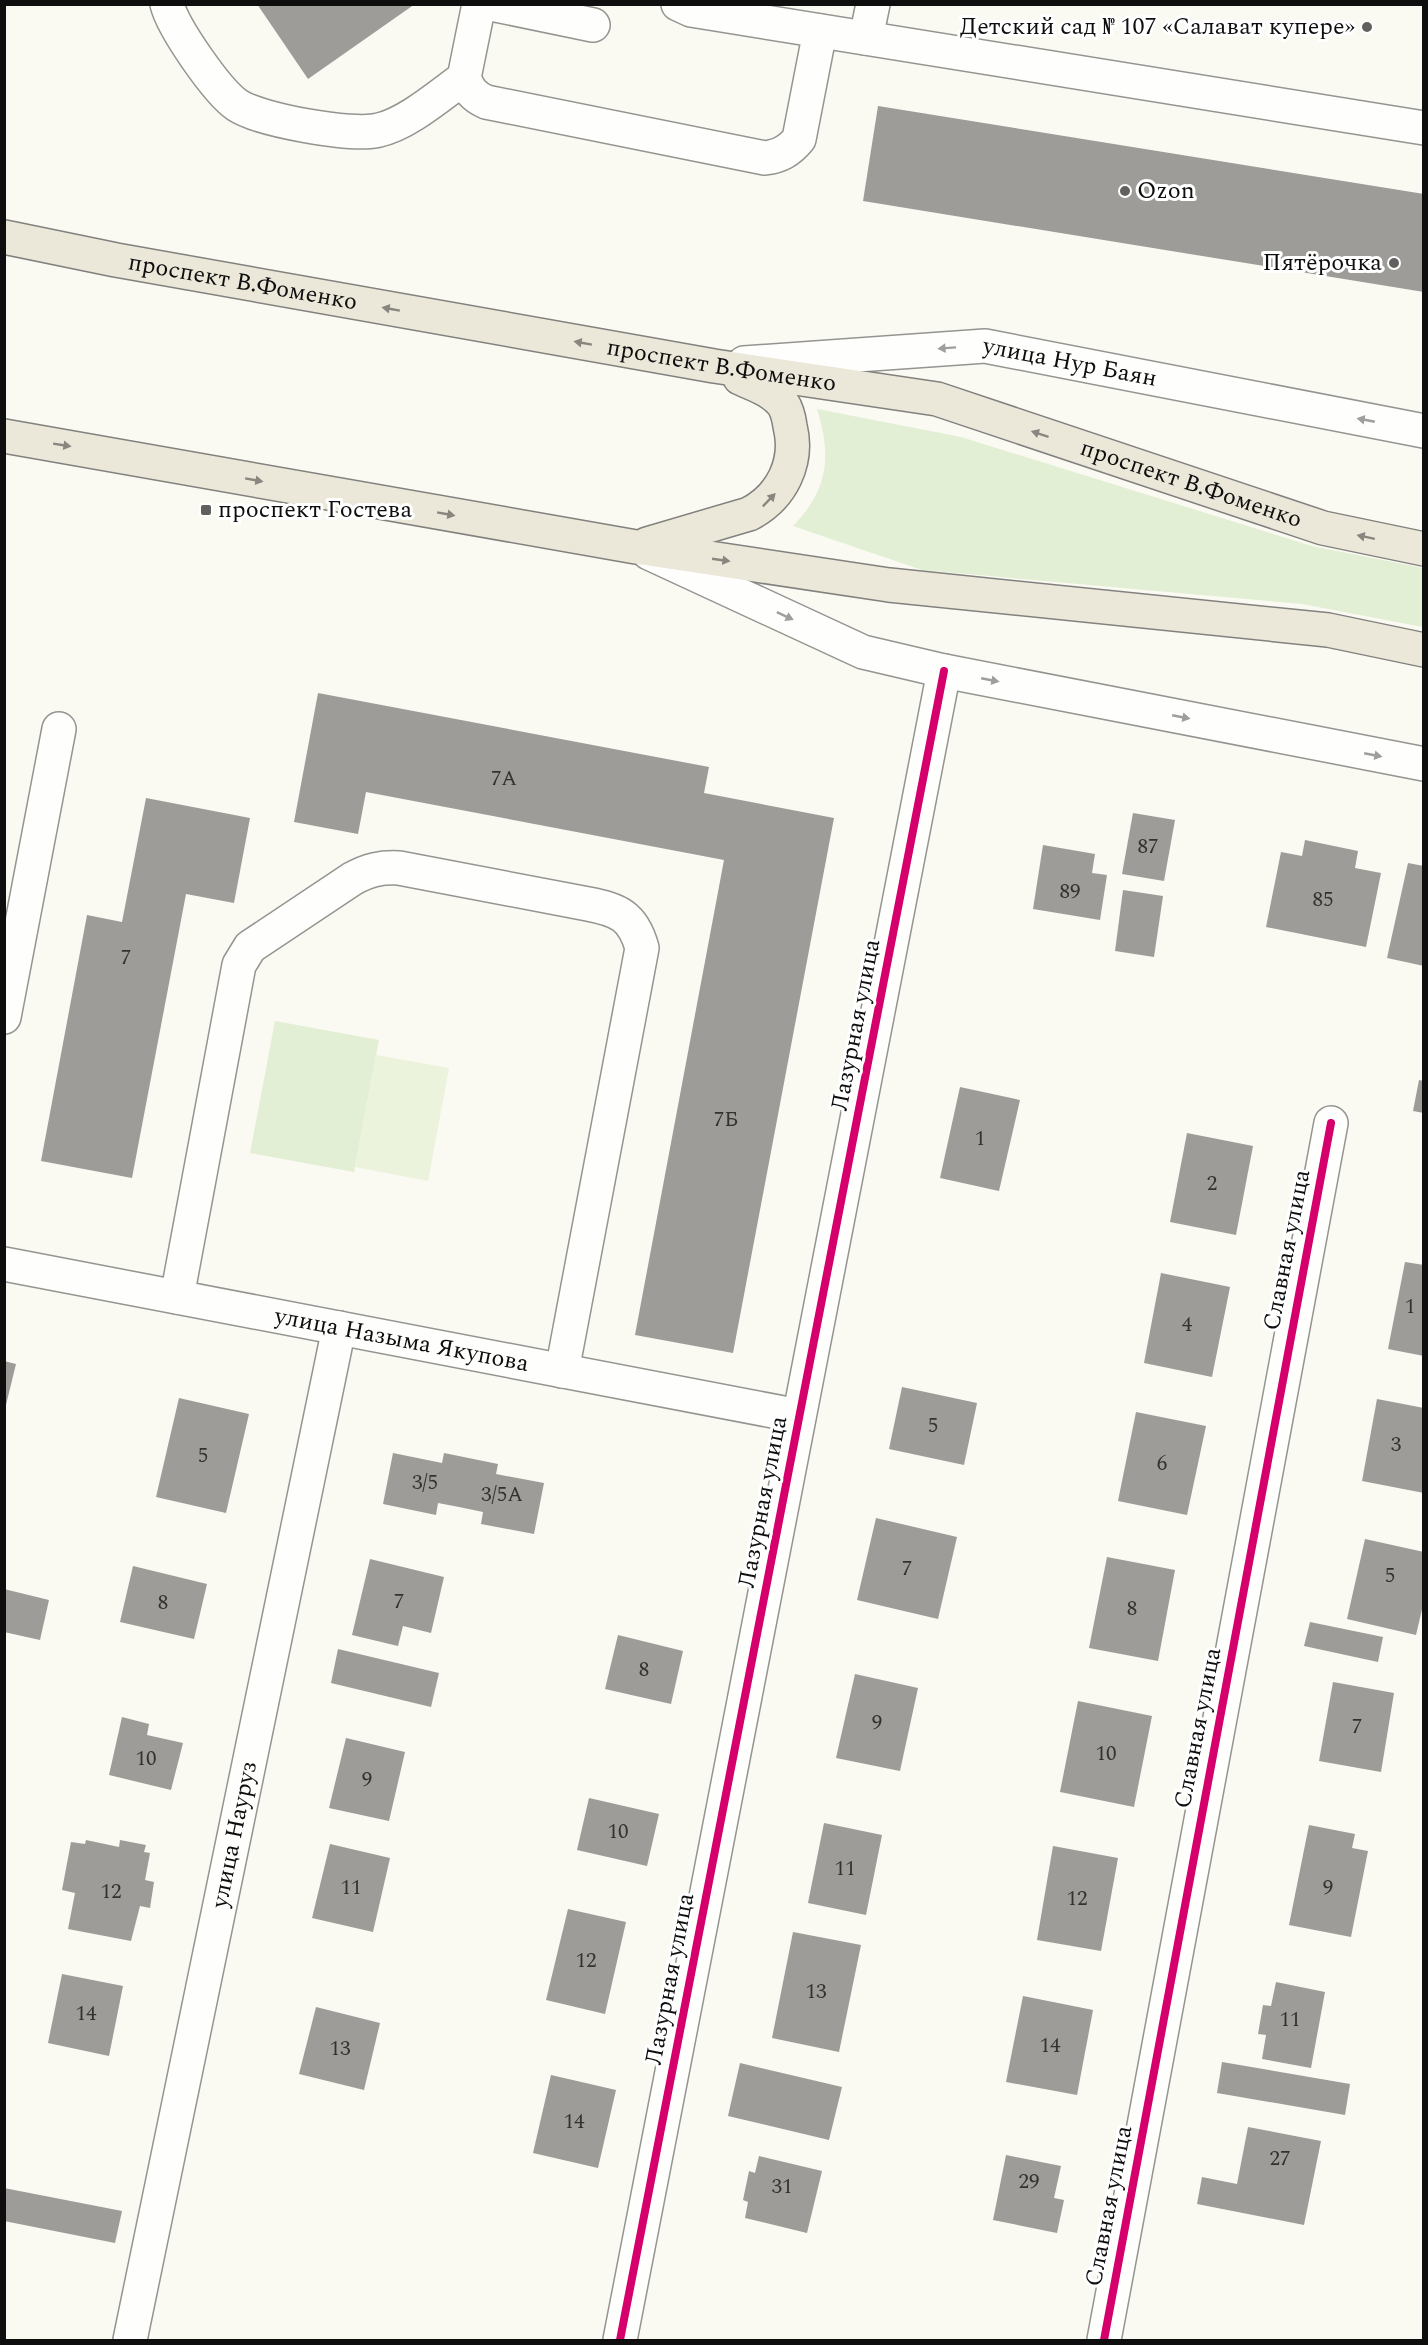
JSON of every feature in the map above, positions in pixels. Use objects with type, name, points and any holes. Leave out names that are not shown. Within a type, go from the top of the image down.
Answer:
[{"type":"main road","name":"проспект В.Фоменко","points":[[4,237],[116,260],[714,366],[937,399],[1323,528],[1424,549]]},
{"type":"main road","points":[[636,547],[749,514],[764,506],[774,496],[788,474],[794,442],[784,406],[772,393],[714,366]]},
{"type":"main road","points":[[4,436],[636,547],[889,585],[1328,630],[1424,650]]},
{"type":"street","points":[[168,4],[174,22],[218,87],[237,105],[262,116],[348,132],[368,133],[382,130],[403,120],[464,78]]},
{"type":"street","points":[[479,4],[464,78],[469,91],[477,98],[486,102],[765,158],[774,157],[791,148],[798,139],[820,31]]},
{"type":"street","points":[[491,4],[593,25]]},
{"type":"street","points":[[678,4],[692,10],[1424,128]]},
{"type":"street","points":[[866,38],[873,4]]},
{"type":"street","name":"улица Нур Баян","points":[[714,366],[985,346],[1424,431]]},
{"type":"street","points":[[636,547],[863,652],[944,671],[1424,764]]},
{"type":"street","name":"Лазурная улица","points":[[620,2340],[944,671]]},
{"type":"street","points":[[4,1017],[59,729]]},
{"type":"street","points":[[177,1297],[239,965],[250,947],[358,876],[386,868],[399,868],[576,902],[607,908],[621,914],[631,923],[642,948],[562,1371]]},
{"type":"street","name":"Славная улица","points":[[1104,2340],[1331,1123]]},
{"type":"street","name":"улица Назыма Якупова","points":[[4,1264],[800,1416]]},
{"type":"street","name":"улица Науруз","points":[[130,2340],[339,1328]]},
{"type":"green space","points":[[817,409],[961,437],[1312,546],[1423,568],[1423,627],[1302,604],[922,570],[793,526],[814,499],[824,472],[824,442]]},
{"type":"green space","points":[[275,1021],[379,1040],[354,1172],[250,1153]]},
{"type":"green space","points":[[376,1055],[449,1068],[428,1181],[355,1167]]},
{"type":"building","points":[[257,4],[415,4],[308,79]]},
{"type":"building","points":[[878,106],[1424,194],[1424,292],[863,201]]},
{"type":"building","points":[[318,693],[709,767],[704,793],[834,818],[733,1353],[635,1335],[724,860],[366,792],[358,834],[294,822]]},
{"type":"building","points":[[146,798],[250,818],[234,903],[186,894],[132,1178],[41,1161],[87,915],[122,922]]},
{"type":"building","points":[[1133,813],[1175,820],[1164,881],[1122,874]]},
{"type":"building","points":[[1305,840],[1358,851],[1355,868],[1381,873],[1366,947],[1266,927],[1281,852],[1302,856]]},
{"type":"building","points":[[1043,845],[1095,854],[1092,873],[1107,875],[1100,920],[1033,909]]},
{"type":"building","points":[[1408,863],[1424,866],[1424,966],[1387,958]]},
{"type":"building","points":[[1123,890],[1163,896],[1154,957],[1115,951]]},
{"type":"building","points":[[1419,1080],[1424,1081],[1424,1113],[1413,1111]]},
{"type":"building","points":[[960,1087],[1020,1100],[999,1191],[940,1178]]},
{"type":"building","points":[[1187,1133],[1253,1146],[1236,1235],[1170,1222]]},
{"type":"building","points":[[1405,1262],[1424,1265],[1424,1356],[1388,1349]]},
{"type":"building","points":[[1161,1273],[1230,1287],[1212,1377],[1144,1363]]},
{"type":"building","points":[[4,1361],[16,1364],[5,1409],[4,1409]]},
{"type":"building","points":[[902,1387],[977,1403],[964,1465],[889,1449]]},
{"type":"building","points":[[179,1398],[249,1414],[226,1513],[156,1497]]},
{"type":"building","points":[[1377,1399],[1424,1408],[1424,1493],[1362,1481]]},
{"type":"building","points":[[1136,1412],[1206,1426],[1187,1515],[1118,1501]]},
{"type":"building","points":[[393,1453],[442,1463],[444,1453],[498,1464],[496,1474],[544,1483],[534,1534],[481,1524],[483,1512],[459,1507],[438,1503],[436,1515],[383,1504]]},
{"type":"building","points":[[876,1518],[957,1537],[938,1619],[857,1600]]},
{"type":"building","points":[[1365,1539],[1424,1552],[1424,1601],[1416,1635],[1347,1619]]},
{"type":"building","points":[[1107,1557],[1175,1570],[1158,1661],[1089,1648]]},
{"type":"building","points":[[370,1559],[444,1577],[431,1633],[403,1626],[398,1646],[352,1635]]},
{"type":"building","points":[[133,1566],[207,1584],[194,1639],[120,1622]]},
{"type":"building","points":[[4,1589],[49,1600],[40,1640],[4,1632]]},
{"type":"building","points":[[1310,1622],[1383,1637],[1378,1662],[1304,1646]]},
{"type":"building","points":[[618,1635],[683,1651],[671,1704],[605,1689]]},
{"type":"building","points":[[338,1649],[439,1673],[431,1707],[331,1683]]},
{"type":"building","points":[[855,1674],[918,1688],[900,1771],[836,1758]]},
{"type":"building","points":[[1333,1682],[1394,1693],[1381,1772],[1319,1761]]},
{"type":"building","points":[[1078,1701],[1152,1716],[1134,1807],[1060,1792]]},
{"type":"building","points":[[122,1717],[149,1724],[147,1735],[183,1743],[171,1790],[109,1775]]},
{"type":"building","points":[[346,1738],[405,1752],[389,1821],[329,1808]]},
{"type":"building","points":[[589,1798],[659,1814],[647,1866],[577,1850]]},
{"type":"building","points":[[824,1823],[882,1835],[866,1915],[808,1903]]},
{"type":"building","points":[[1309,1825],[1355,1834],[1352,1848],[1368,1851],[1351,1937],[1289,1925]]},
{"type":"building","points":[[86,1840],[119,1847],[120,1840],[146,1845],[144,1852],[150,1853],[145,1880],[154,1882],[150,1908],[140,1906],[131,1941],[68,1929],[75,1893],[62,1890],[71,1842],[85,1844]]},
{"type":"building","points":[[330,1844],[390,1858],[373,1932],[312,1918]]},
{"type":"building","points":[[1053,1846],[1118,1858],[1101,1951],[1037,1940]]},
{"type":"building","points":[[568,1909],[626,1922],[605,2014],[546,2000]]},
{"type":"building","points":[[793,1932],[861,1945],[839,2052],[772,2038]]},
{"type":"building","points":[[62,1974],[123,1986],[109,2056],[48,2043]]},
{"type":"building","points":[[1276,1982],[1325,1992],[1311,2068],[1262,2059],[1266,2035],[1258,2034],[1263,2005],[1271,2006]]},
{"type":"building","points":[[1023,1996],[1093,2010],[1077,2095],[1006,2082]]},
{"type":"building","points":[[316,2007],[380,2023],[364,2090],[299,2074]]},
{"type":"building","points":[[1222,2062],[1350,2084],[1345,2115],[1217,2093]]},
{"type":"building","points":[[740,2063],[842,2087],[829,2140],[728,2116]]},
{"type":"building","points":[[551,2075],[616,2090],[598,2168],[533,2153]]},
{"type":"building","points":[[1248,2127],[1321,2141],[1304,2225],[1197,2204],[1202,2177],[1237,2184]]},
{"type":"building","points":[[1006,2155],[1061,2166],[1054,2198],[1064,2200],[1057,2233],[993,2220]]},
{"type":"building","points":[[759,2156],[822,2171],[807,2233],[745,2218],[748,2202],[743,2200],[749,2171],[755,2173]]},
{"type":"building","points":[[4,2188],[122,2211],[115,2243],[4,2221]]},
{"type":"cycle path","points":[[620,2340],[944,671]]},
{"type":"cycle path","points":[[1104,2340],[1331,1123]]},
{"type":"place","name":"Детский сад № 107 «Салават купере»","points":[[1367,27]]},
{"type":"place","name":"Ozon","points":[[1125,191]]},
{"type":"place","name":"Пятёрочка","points":[[1394,263]]},
{"type":"place","name":"проспект Гостева","points":[[206,510]]}]
